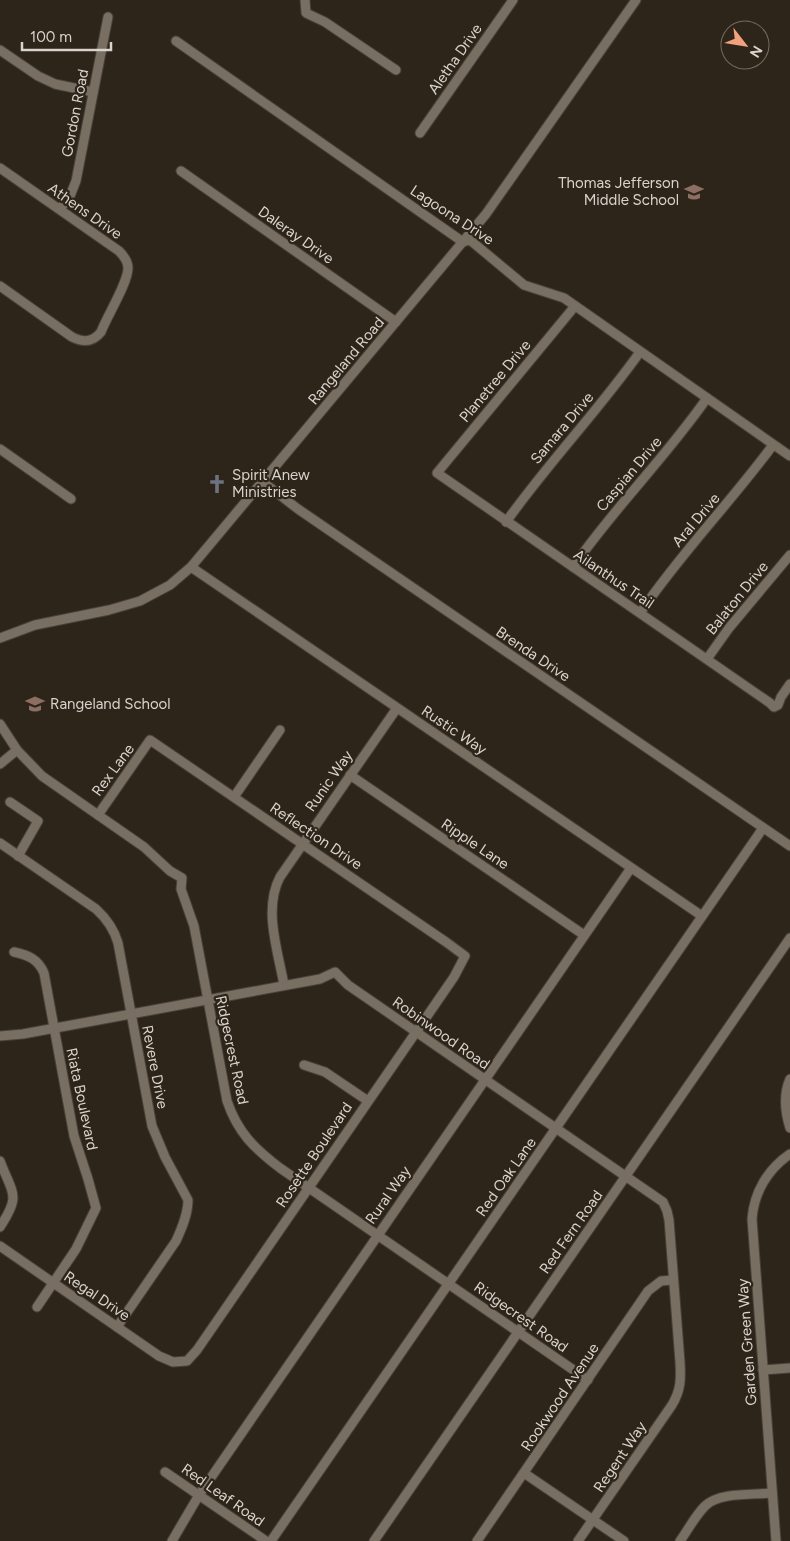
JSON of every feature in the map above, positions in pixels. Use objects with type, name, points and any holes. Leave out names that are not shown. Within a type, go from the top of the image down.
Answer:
[{"type":"street","points":[[304,0],[306,13],[325,22],[396,70]]},
{"type":"street","name":"Aletha Drive","points":[[420,133],[513,0]]},
{"type":"street","name":"Rangeland Road","points":[[0,638],[35,625],[109,610],[140,601],[170,585],[191,567],[264,482],[503,192],[636,0]]},
{"type":"street","name":"Gordon Road","points":[[60,209],[70,196],[76,182],[108,17]]},
{"type":"street","name":"Lagoona Drive","points":[[176,41],[463,242],[470,240],[524,285],[556,294],[575,306],[790,456]]},
{"type":"street","points":[[0,50],[38,76],[55,84],[93,92]]},
{"type":"street","name":"Athens Drive","points":[[0,168],[119,251],[127,262],[126,277],[101,332],[96,338],[90,340],[85,341],[72,337],[1,290]]},
{"type":"street","name":"Daleray Drive","points":[[181,171],[396,322]]},
{"type":"street","name":"Planetree Drive","points":[[437,473],[575,306]]},
{"type":"street","name":"Samara Drive","points":[[506,522],[530,487],[622,378],[640,352]]},
{"type":"street","name":"Caspian Drive","points":[[573,568],[607,522],[688,426],[707,398]]},
{"type":"street","name":"Aral Drive","points":[[640,613],[664,579],[738,491],[773,445]]},
{"type":"street","points":[[0,449],[71,499]]},
{"type":"street","name":"Ailanthus Trail","points":[[437,473],[776,707],[790,684]]},
{"type":"street","name":"Brenda Drive","points":[[264,482],[306,514],[790,846]]},
{"type":"street","name":"Balaton Drive","points":[[707,659],[790,555]]},
{"type":"street","name":"Rustic Way","points":[[191,567],[702,916]]},
{"type":"street","name":"Runic Way","points":[[284,985],[274,931],[272,901],[275,888],[280,877],[396,708]]},
{"type":"street","name":"Ridgecrest Road","points":[[0,724],[17,750],[42,776],[148,851],[170,871],[182,878],[182,889],[194,926],[227,1101],[235,1121],[244,1136],[256,1149],[309,1188],[588,1380]]},
{"type":"street","points":[[234,797],[280,730]]},
{"type":"street","name":"Reflection Drive","points":[[150,740],[465,956]]},
{"type":"street","name":"Rex Lane","points":[[98,815],[150,740]]},
{"type":"street","points":[[0,764],[17,750]]},
{"type":"street","name":"Ripple Lane","points":[[350,775],[584,935]]},
{"type":"street","points":[[10,802],[38,821],[18,856]]},
{"type":"street","name":"Red Oak Lane","points":[[271,1541],[763,828]]},
{"type":"street","name":"Revere Drive","points":[[0,843],[96,909],[114,930],[152,1126],[165,1157],[186,1197],[188,1207],[176,1240],[117,1326]]},
{"type":"street","name":"Rural Way","points":[[172,1541],[199,1495],[631,868]]},
{"type":"street","name":"Red Fern Road","points":[[374,1541],[790,938]]},
{"type":"street","name":"Riata Boulevard","points":[[14,952],[30,957],[40,965],[45,978],[74,1136],[96,1208],[76,1249],[37,1307]]},
{"type":"street","name":"Rosette Boulevard","points":[[180,1363],[187,1361],[197,1350],[454,977],[465,956]]},
{"type":"street","name":"Robinwood Road","points":[[0,1036],[54,1028],[320,979],[336,972],[348,985],[659,1199],[665,1206],[669,1220],[680,1386]]},
{"type":"street","points":[[304,1065],[324,1072],[368,1101]]},
{"type":"street","points":[[790,1079],[786,1100],[790,1128]]},
{"type":"street","name":"Garden Green Way","points":[[776,1541],[752,1232],[752,1211],[766,1176],[780,1161],[790,1154]]},
{"type":"street","points":[[0,1162],[14,1196],[12,1207],[0,1227]]},
{"type":"street","name":"Regal Drive","points":[[0,1246],[160,1356],[180,1363]]},
{"type":"street","name":"Rookwood Avenue","points":[[477,1541],[648,1291],[661,1281],[674,1280]]},
{"type":"street","points":[[763,1370],[790,1368]]},
{"type":"street","name":"Regent Way","points":[[578,1541],[672,1405],[680,1386]]},
{"type":"street","name":"Red Leaf Road","points":[[165,1472],[266,1541]]},
{"type":"street","points":[[524,1473],[624,1541]]},
{"type":"street","points":[[680,1541],[700,1513],[712,1501],[726,1496],[772,1493]]},
{"type":"place","name":"Thomas Jefferson Middle School","points":[[694,192]]},
{"type":"place","name":"Spirit Anew Ministries","points":[[217,484]]},
{"type":"place","name":"Rangeland School","points":[[35,704]]}]
